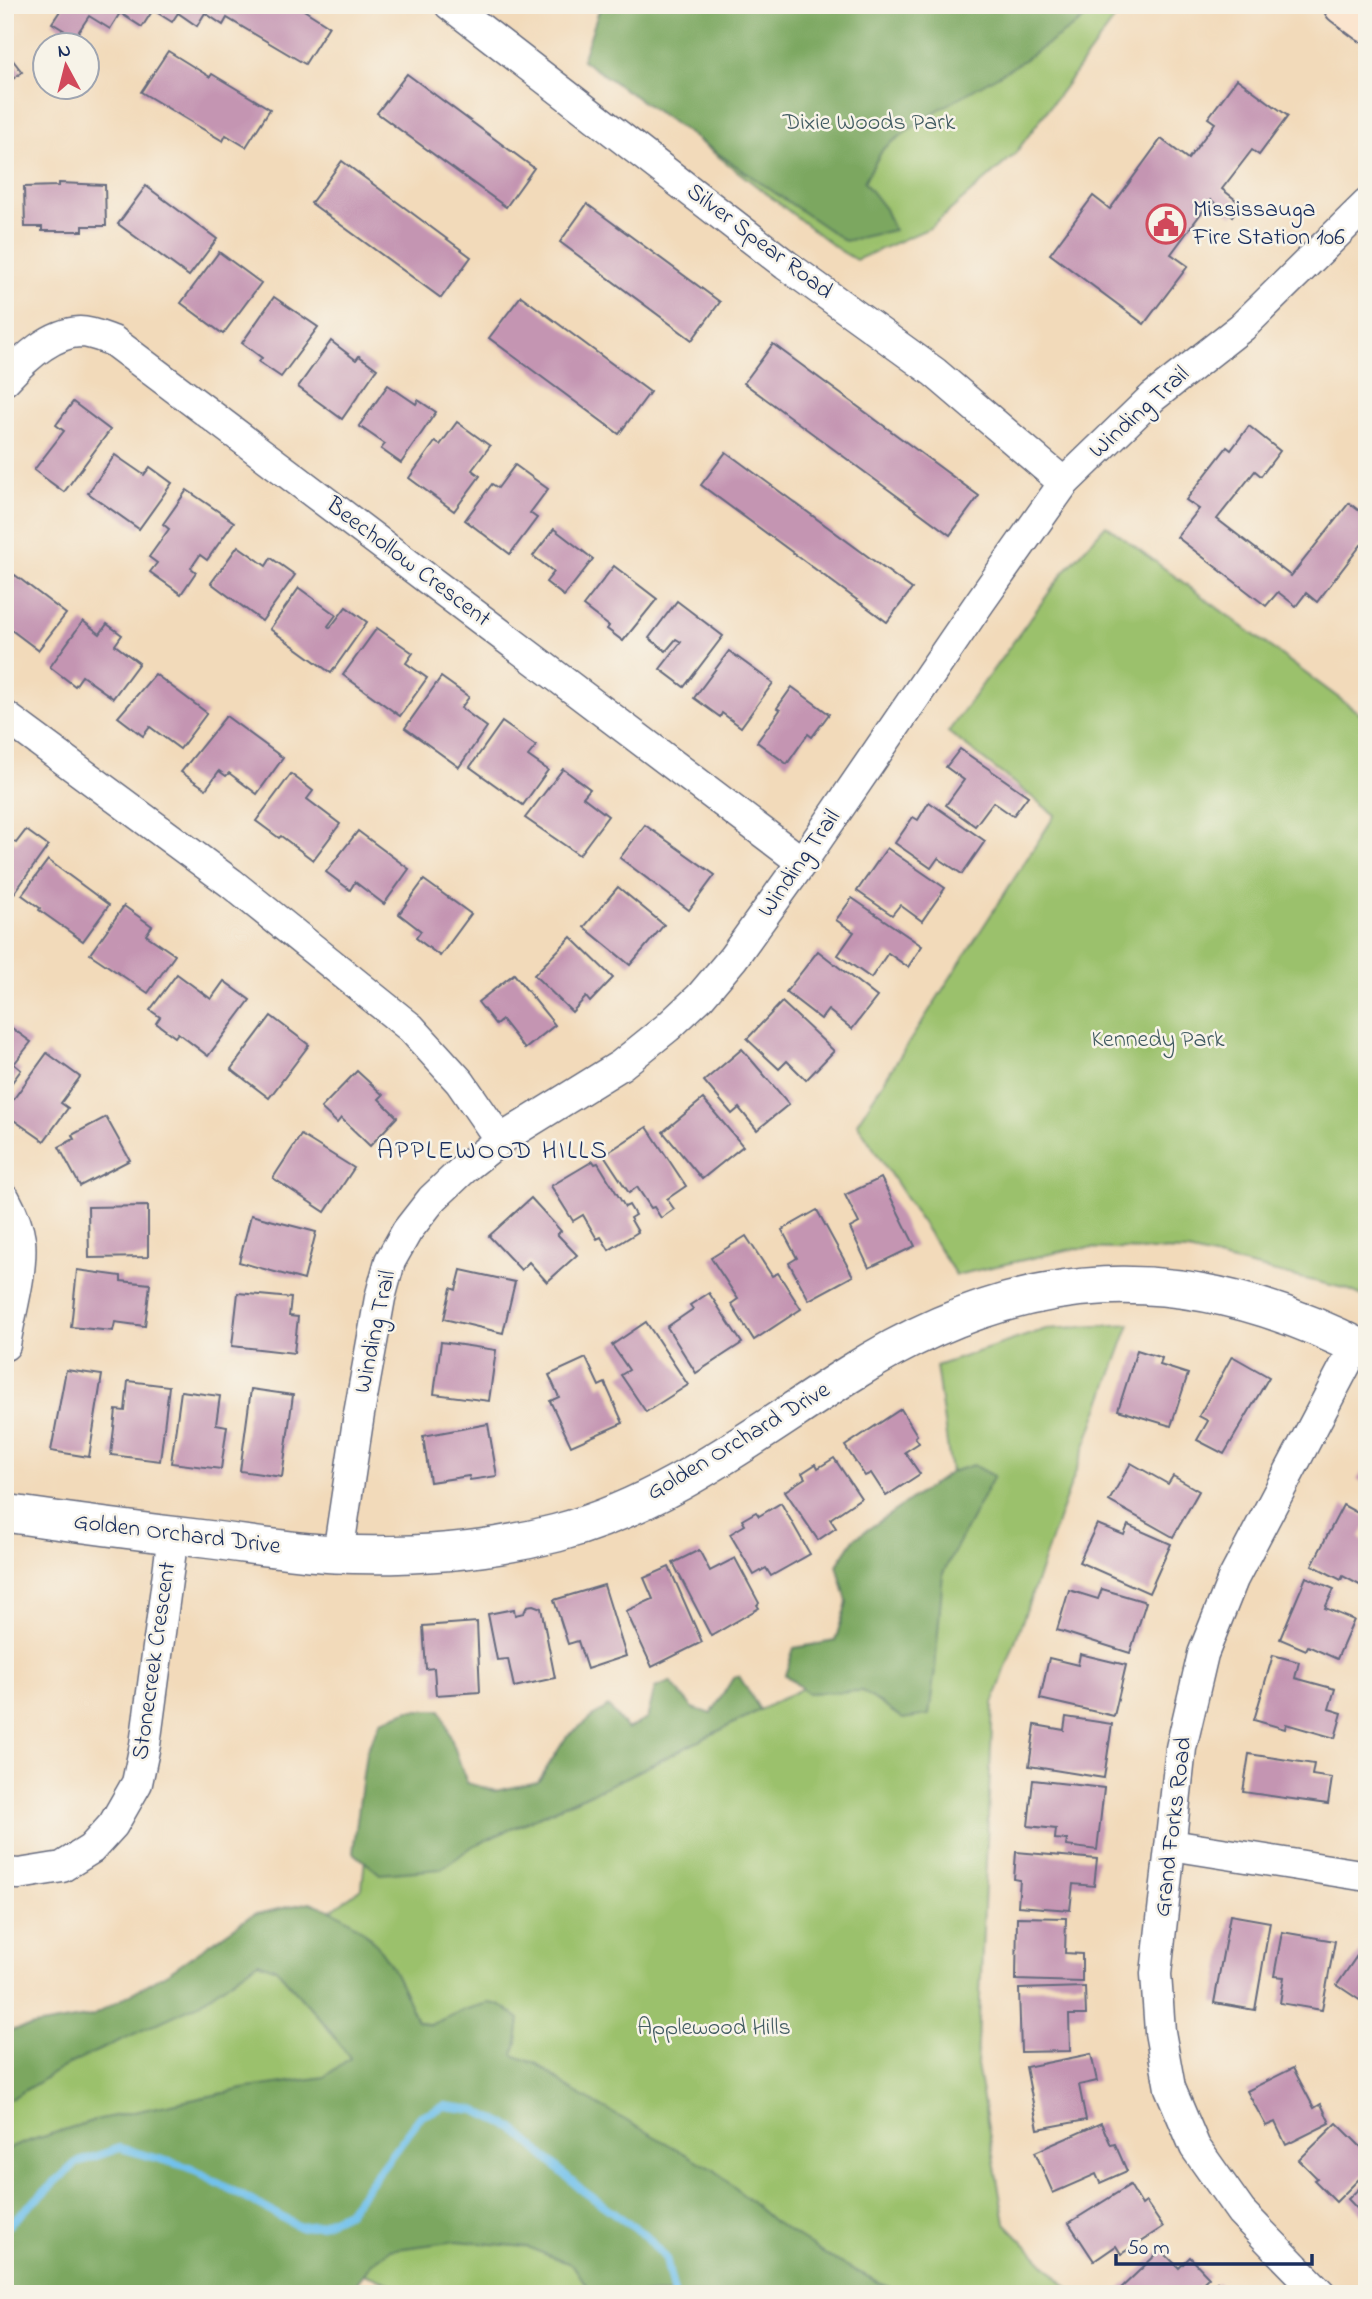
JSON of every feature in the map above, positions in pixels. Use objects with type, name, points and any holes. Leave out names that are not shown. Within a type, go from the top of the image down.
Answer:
[{"type":"main road","points":[[1343,5],[1367,23]]},
{"type":"street","name":"Silver Spear Road","points":[[450,5],[786,265],[934,372],[1065,483]]},
{"type":"street","name":"Winding Trail","points":[[338,1554],[380,1297],[390,1261],[407,1231],[432,1199],[466,1167],[500,1140],[621,1065],[700,998],[733,958],[802,862],[1065,483],[1153,397],[1242,327],[1367,204]]},
{"type":"street","name":"Beechollow Crescent","points":[[5,380],[45,344],[62,336],[79,332],[96,334],[113,341],[802,862]]},
{"type":"street","points":[[5,716],[231,883],[411,1028],[460,1082],[500,1140]]},
{"type":"street","points":[[5,1199],[15,1219],[20,1242],[5,1345]]},
{"type":"street","name":"Golden Orchard Drive","points":[[5,1513],[338,1554],[442,1553],[502,1545],[562,1531],[610,1515],[683,1481],[893,1346],[940,1324],[985,1307],[1083,1286],[1147,1284],[1207,1293],[1262,1306],[1321,1328],[1362,1348]]},
{"type":"street","name":"Grand Forks Road","points":[[1321,2294],[1241,2212],[1195,2147],[1170,2088],[1160,2032],[1156,1974],[1181,1748],[1203,1654],[1233,1579],[1362,1348]]},
{"type":"street","name":"Stonecreek Crescent","points":[[5,1873],[19,1874],[62,1867],[92,1849],[113,1825],[137,1783],[145,1745],[173,1535]]},
{"type":"street","points":[[1171,1845],[1367,1876]]},
{"type":"green space","name":"Dixie Woods Park","points":[[601,5],[1105,5],[1018,64],[928,116],[883,149],[864,182],[885,209],[894,230],[845,241],[582,60]]},
{"type":"green space","name":"Dixie Woods Park","points":[[640,5],[1125,5],[1014,155],[930,228],[856,260],[839,250],[598,63]]},
{"type":"green space","name":"Kennedy Park","points":[[1106,525],[1367,719],[1367,1298],[1347,1289],[1188,1251],[1077,1248],[956,1275],[857,1123],[1055,815],[948,732],[1064,572]]},
{"type":"green space","name":"Applewood Hills","points":[[1130,1324],[993,1704],[977,2065],[1005,2223],[1074,2294],[419,2294],[350,2269],[149,2294],[5,2294],[5,2060],[258,1962],[362,1888],[372,1789],[473,1846],[629,1776],[837,1671],[959,1529],[936,1366],[1046,1329]]},
{"type":"green space","points":[[973,1465],[994,1476],[943,1573],[929,1715],[903,1719],[862,1691],[808,1693],[785,1675],[794,1648],[835,1641],[847,1602],[837,1565],[854,1539],[951,1472]]},
{"type":"green space","points":[[739,1676],[760,1710],[629,1776],[473,1846],[441,1869],[380,1874],[353,1852],[366,1752],[381,1721],[409,1710],[441,1710],[467,1783],[495,1791],[538,1782],[567,1736],[608,1706],[627,1729],[647,1719],[655,1688],[670,1682],[693,1708],[711,1714],[733,1678]]},
{"type":"green space","points":[[310,1902],[346,1918],[371,1939],[390,1964],[417,2021],[430,2025],[463,2010],[488,2003],[501,2005],[520,2019],[513,2055],[537,2064],[570,2089],[716,2171],[773,2221],[829,2257],[902,2294],[592,2294],[573,2265],[527,2247],[457,2241],[390,2250],[372,2263],[353,2288],[344,2294],[179,2294],[170,2290],[149,2294],[5,2294],[5,2150],[95,2120],[248,2088],[324,2077],[350,2058],[323,2022],[276,1969],[258,1962],[197,2005],[69,2064],[5,2100],[5,2031],[92,2016],[169,1972],[252,1915]]},
{"type":"building","points":[[64,5],[296,5],[329,26],[305,64],[227,18],[223,25],[205,13],[197,26],[178,13],[172,22],[153,10],[142,27],[120,13],[110,29],[89,16],[78,32],[67,32],[52,23]]},
{"type":"building","points":[[5,50],[22,72],[5,85]]},
{"type":"building","points":[[168,51],[270,109],[246,147],[226,135],[223,141],[141,92]]},
{"type":"building","points":[[407,74],[534,168],[506,207],[377,113]]},
{"type":"building","points":[[1237,79],[1288,116],[1259,155],[1252,150],[1222,189],[1241,204],[1232,216],[1211,200],[1171,254],[1188,266],[1144,324],[1050,254],[1093,196],[1110,209],[1161,139],[1188,159],[1215,123],[1208,118]]},
{"type":"building","points":[[342,161],[471,257],[441,298],[311,203]]},
{"type":"building","points":[[59,183],[105,185],[106,226],[83,226],[83,231],[42,231],[42,227],[25,227],[24,187],[59,186]]},
{"type":"building","points":[[146,186],[217,239],[189,276],[118,224]]},
{"type":"building","points":[[587,204],[720,302],[692,340],[560,242]]},
{"type":"building","points":[[219,252],[261,283],[223,334],[181,303]]},
{"type":"building","points":[[521,296],[650,392],[619,434],[489,338]]},
{"type":"building","points":[[274,297],[318,327],[281,377],[259,362],[262,358],[242,343]]},
{"type":"building","points":[[331,341],[356,360],[359,356],[377,369],[342,419],[298,387]]},
{"type":"building","points":[[773,344],[979,496],[950,535],[744,383]]},
{"type":"building","points":[[388,385],[416,404],[418,400],[436,412],[401,463],[381,449],[385,444],[359,426]]},
{"type":"building","points":[[73,402],[110,430],[64,492],[34,470],[64,431],[56,425]]},
{"type":"building","points":[[457,422],[490,446],[472,470],[480,476],[454,511],[409,478],[435,442],[440,445]]},
{"type":"building","points":[[1249,426],[1280,451],[1261,476],[1255,471],[1217,519],[1291,576],[1349,503],[1367,517],[1367,550],[1361,545],[1317,602],[1306,593],[1296,606],[1278,592],[1266,606],[1177,537],[1199,509],[1186,500],[1227,447],[1231,450]]},
{"type":"building","points":[[726,452],[912,589],[887,622],[701,485]]},
{"type":"building","points":[[115,455],[144,475],[150,467],[172,483],[139,529],[88,493]]},
{"type":"building","points":[[515,465],[548,489],[530,513],[537,518],[510,554],[465,520],[492,484],[498,488]]},
{"type":"building","points":[[187,490],[234,522],[207,560],[200,555],[191,568],[196,572],[181,594],[150,572],[157,563],[149,557],[169,529],[163,524]]},
{"type":"building","points":[[554,529],[593,559],[564,596],[546,582],[554,572],[533,556]]},
{"type":"building","points":[[238,546],[266,566],[271,558],[295,575],[262,621],[211,583]]},
{"type":"building","points":[[614,566],[657,599],[623,641],[583,606]]},
{"type":"building","points":[[15,575],[66,614],[38,650],[10,629],[8,633],[5,631],[5,588]]},
{"type":"building","points":[[299,588],[336,615],[328,626],[330,628],[346,607],[367,622],[331,673],[270,629]]},
{"type":"building","points":[[677,601],[723,636],[684,687],[660,669],[681,642],[676,639],[666,651],[649,638]]},
{"type":"building","points":[[83,621],[100,634],[107,624],[122,635],[115,645],[139,663],[113,698],[82,676],[75,686],[50,667]]},
{"type":"building","points":[[377,628],[413,653],[406,663],[427,678],[400,716],[343,675]]},
{"type":"building","points":[[729,651],[773,683],[741,727],[722,713],[720,717],[694,698]]},
{"type":"building","points":[[155,674],[207,713],[180,749],[150,727],[143,736],[118,717]]},
{"type":"building","points":[[441,677],[469,697],[461,708],[487,727],[459,767],[405,728]]},
{"type":"building","points":[[792,687],[829,714],[812,737],[808,734],[787,764],[757,742],[780,710],[777,708]]},
{"type":"building","points":[[226,716],[283,758],[257,794],[229,773],[226,776],[219,771],[206,789],[181,772]]},
{"type":"building","points":[[502,722],[536,746],[528,756],[548,770],[523,805],[470,767]]},
{"type":"building","points":[[960,749],[1028,796],[1013,816],[993,802],[975,826],[946,805],[964,780],[946,767]]},
{"type":"building","points":[[563,769],[590,789],[583,797],[608,816],[579,855],[525,818]]},
{"type":"building","points":[[291,774],[313,791],[307,799],[340,824],[313,860],[256,821]]},
{"type":"building","points":[[929,802],[985,841],[962,874],[938,858],[931,868],[895,843],[913,817],[918,820]]},
{"type":"building","points":[[645,825],[715,875],[689,910],[620,858]]},
{"type":"building","points":[[26,830],[48,846],[8,902],[5,900],[5,836],[16,843]]},
{"type":"building","points":[[358,831],[409,869],[384,904],[355,882],[350,890],[326,872]]},
{"type":"building","points":[[887,848],[945,888],[922,921],[900,905],[892,915],[857,891]]},
{"type":"building","points":[[48,860],[109,905],[83,941],[22,895]]},
{"type":"building","points":[[424,880],[471,914],[440,956],[416,938],[421,931],[399,914]]},
{"type":"building","points":[[618,887],[664,925],[630,965],[584,927]]},
{"type":"building","points":[[852,898],[922,946],[908,967],[888,953],[871,978],[838,955],[854,932],[836,920]]},
{"type":"building","points":[[124,906],[152,926],[146,935],[175,955],[148,993],[90,954]]},
{"type":"building","points":[[571,937],[613,978],[590,1002],[586,997],[572,1012],[534,975]]},
{"type":"building","points":[[818,951],[877,997],[852,1029],[828,1010],[821,1019],[786,992]]},
{"type":"building","points":[[177,974],[211,999],[224,981],[250,1000],[208,1056],[178,1033],[175,1037],[156,1023],[160,1017],[150,1010]]},
{"type":"building","points":[[514,974],[555,1025],[525,1049],[502,1020],[496,1025],[478,1002]]},
{"type":"building","points":[[782,1002],[834,1051],[806,1080],[787,1061],[779,1069],[747,1039]]},
{"type":"building","points":[[271,1016],[309,1045],[269,1098],[231,1069]]},
{"type":"building","points":[[5,1023],[31,1042],[14,1064],[21,1070],[5,1092]]},
{"type":"building","points":[[742,1049],[789,1104],[757,1130],[739,1108],[732,1114],[704,1081]]},
{"type":"building","points":[[47,1053],[80,1077],[61,1103],[68,1108],[44,1141],[5,1114],[5,1111]]},
{"type":"building","points":[[357,1071],[383,1095],[379,1099],[397,1117],[370,1146],[341,1118],[337,1123],[321,1108]]},
{"type":"building","points":[[703,1099],[743,1146],[702,1179],[663,1132]]},
{"type":"building","points":[[106,1117],[130,1160],[80,1186],[59,1147],[74,1139],[72,1135]]},
{"type":"building","points":[[647,1127],[686,1186],[667,1199],[674,1209],[661,1218],[637,1187],[629,1193],[604,1155]]},
{"type":"building","points":[[301,1135],[354,1168],[325,1212],[273,1178]]},
{"type":"building","points":[[593,1161],[598,1163],[625,1207],[629,1205],[635,1215],[630,1218],[638,1232],[609,1250],[601,1237],[597,1239],[583,1215],[573,1221],[551,1186]]},
{"type":"building","points":[[881,1178],[915,1246],[869,1268],[850,1228],[859,1223],[845,1195]]},
{"type":"building","points":[[531,1198],[561,1231],[557,1234],[577,1255],[547,1282],[529,1262],[521,1270],[489,1236]]},
{"type":"building","points":[[148,1206],[148,1257],[89,1258],[88,1207]]},
{"type":"building","points":[[817,1210],[853,1276],[809,1300],[789,1263],[797,1258],[782,1230]]},
{"type":"building","points":[[251,1215],[316,1232],[304,1280],[239,1262]]},
{"type":"building","points":[[746,1236],[772,1276],[778,1273],[801,1309],[754,1340],[731,1304],[738,1299],[711,1258]]},
{"type":"building","points":[[77,1270],[121,1276],[121,1281],[150,1284],[145,1326],[115,1322],[113,1331],[71,1327]]},
{"type":"building","points":[[461,1270],[515,1282],[503,1333],[444,1319],[451,1288],[456,1290]]},
{"type":"building","points":[[238,1293],[291,1298],[289,1316],[298,1317],[294,1353],[232,1346]]},
{"type":"building","points":[[709,1293],[742,1343],[696,1373],[667,1327],[693,1309],[690,1305]]},
{"type":"building","points":[[646,1322],[688,1385],[646,1412],[621,1375],[629,1370],[612,1345]]},
{"type":"building","points":[[441,1342],[496,1350],[489,1401],[434,1394]]},
{"type":"building","points":[[1137,1350],[1162,1358],[1160,1365],[1188,1374],[1171,1426],[1118,1410]]},
{"type":"building","points":[[1232,1356],[1269,1377],[1224,1454],[1197,1440],[1208,1421],[1199,1416]]},
{"type":"building","points":[[586,1358],[599,1386],[605,1383],[623,1423],[571,1446],[550,1401],[559,1397],[549,1375]]},
{"type":"building","points":[[66,1370],[102,1375],[89,1457],[51,1451]]},
{"type":"building","points":[[128,1381],[169,1386],[160,1461],[111,1455],[116,1410],[125,1411]]},
{"type":"building","points":[[251,1389],[293,1395],[282,1477],[240,1471]]},
{"type":"building","points":[[181,1391],[220,1396],[216,1424],[227,1426],[221,1469],[171,1463]]},
{"type":"building","points":[[901,1409],[919,1443],[905,1452],[920,1474],[886,1496],[871,1473],[865,1476],[845,1446]]},
{"type":"building","points":[[488,1424],[497,1476],[470,1480],[469,1476],[430,1482],[423,1436]]},
{"type":"building","points":[[834,1458],[861,1498],[830,1519],[836,1528],[818,1540],[785,1491],[805,1478],[802,1473],[816,1464],[818,1468]]},
{"type":"building","points":[[1131,1463],[1168,1484],[1173,1476],[1199,1491],[1173,1537],[1109,1501]]},
{"type":"building","points":[[1367,1465],[1367,1486],[1357,1480]]},
{"type":"building","points":[[781,1503],[810,1554],[771,1576],[766,1568],[754,1575],[730,1534],[745,1525],[742,1520],[756,1512],[759,1516]]},
{"type":"building","points":[[1343,1505],[1367,1518],[1367,1524],[1359,1538],[1367,1542],[1367,1589],[1343,1576],[1341,1580],[1312,1565]]},
{"type":"building","points":[[1097,1524],[1124,1535],[1128,1525],[1171,1544],[1149,1593],[1079,1562]]},
{"type":"building","points":[[699,1550],[710,1571],[735,1558],[759,1603],[759,1608],[711,1636],[673,1563]]},
{"type":"building","points":[[669,1567],[702,1642],[652,1667],[626,1611],[653,1599],[644,1578]]},
{"type":"building","points":[[1306,1577],[1334,1589],[1325,1608],[1354,1620],[1337,1659],[1308,1646],[1306,1650],[1280,1639]]},
{"type":"building","points":[[604,1585],[626,1656],[587,1669],[578,1641],[568,1644],[554,1600]]},
{"type":"building","points":[[1102,1589],[1146,1602],[1130,1653],[1057,1630],[1069,1590],[1098,1599]]},
{"type":"building","points":[[527,1606],[541,1608],[555,1678],[514,1687],[508,1659],[497,1660],[488,1614],[514,1609],[515,1615],[524,1613]]},
{"type":"building","points":[[477,1622],[480,1692],[436,1695],[434,1668],[426,1669],[423,1626]]},
{"type":"building","points":[[1080,1654],[1126,1665],[1114,1716],[1040,1699],[1049,1658],[1078,1665]]},
{"type":"building","points":[[1273,1655],[1299,1662],[1295,1678],[1335,1689],[1329,1709],[1342,1713],[1335,1738],[1286,1724],[1285,1729],[1254,1720]]},
{"type":"building","points":[[1066,1717],[1112,1724],[1104,1778],[1029,1766],[1035,1725],[1064,1730]]},
{"type":"building","points":[[1249,1754],[1314,1764],[1312,1775],[1332,1778],[1328,1804],[1243,1792]]},
{"type":"building","points":[[1033,1780],[1104,1788],[1097,1850],[1066,1846],[1067,1840],[1055,1839],[1056,1829],[1028,1826]]},
{"type":"building","points":[[1016,1852],[1097,1859],[1094,1886],[1073,1884],[1070,1910],[1018,1906],[1020,1880],[1014,1879]]},
{"type":"building","points":[[1230,1915],[1270,1922],[1255,2010],[1214,2003]]},
{"type":"building","points":[[1017,1917],[1066,1918],[1065,1953],[1082,1954],[1082,1982],[1016,1980]]},
{"type":"building","points":[[1282,1932],[1335,1941],[1322,2010],[1280,2003],[1284,1977],[1274,1976]]},
{"type":"building","points":[[1361,1950],[1367,1954],[1367,2005],[1337,1985]]},
{"type":"building","points":[[1085,1987],[1086,2015],[1069,2015],[1070,2051],[1021,2052],[1019,1989]]},
{"type":"building","points":[[1091,2054],[1097,2081],[1079,2085],[1086,2120],[1038,2129],[1026,2067]]},
{"type":"building","points":[[1293,2068],[1314,2108],[1321,2104],[1330,2123],[1286,2145],[1275,2122],[1266,2126],[1247,2091]]},
{"type":"building","points":[[1101,2123],[1111,2145],[1115,2144],[1127,2171],[1100,2183],[1096,2174],[1053,2193],[1035,2152]]},
{"type":"building","points":[[1337,2123],[1367,2153],[1367,2171],[1336,2202],[1299,2160]]},
{"type":"building","points":[[1367,2181],[1367,2219],[1348,2199]]},
{"type":"building","points":[[1130,2185],[1142,2205],[1146,2202],[1163,2227],[1121,2254],[1116,2246],[1094,2261],[1069,2223]]},
{"type":"building","points":[[1161,2250],[1179,2268],[1190,2257],[1209,2277],[1191,2294],[1118,2294],[1117,2292]]},
{"type":"building","points":[[1217,2282],[1228,2294],[1204,2294]]},
{"type":"waterway","points":[[5,2228],[76,2163],[120,2148],[188,2167],[300,2227],[320,2225],[348,2212],[421,2116],[445,2106],[475,2110],[513,2128],[582,2190],[646,2236],[666,2259],[674,2294]]},
{"type":"place","name":"Mississauga Fire Station 106","points":[[1166,224]]},
{"type":"district","name":"APPLEWOOD HILLS","points":[[493,1152]]}]
